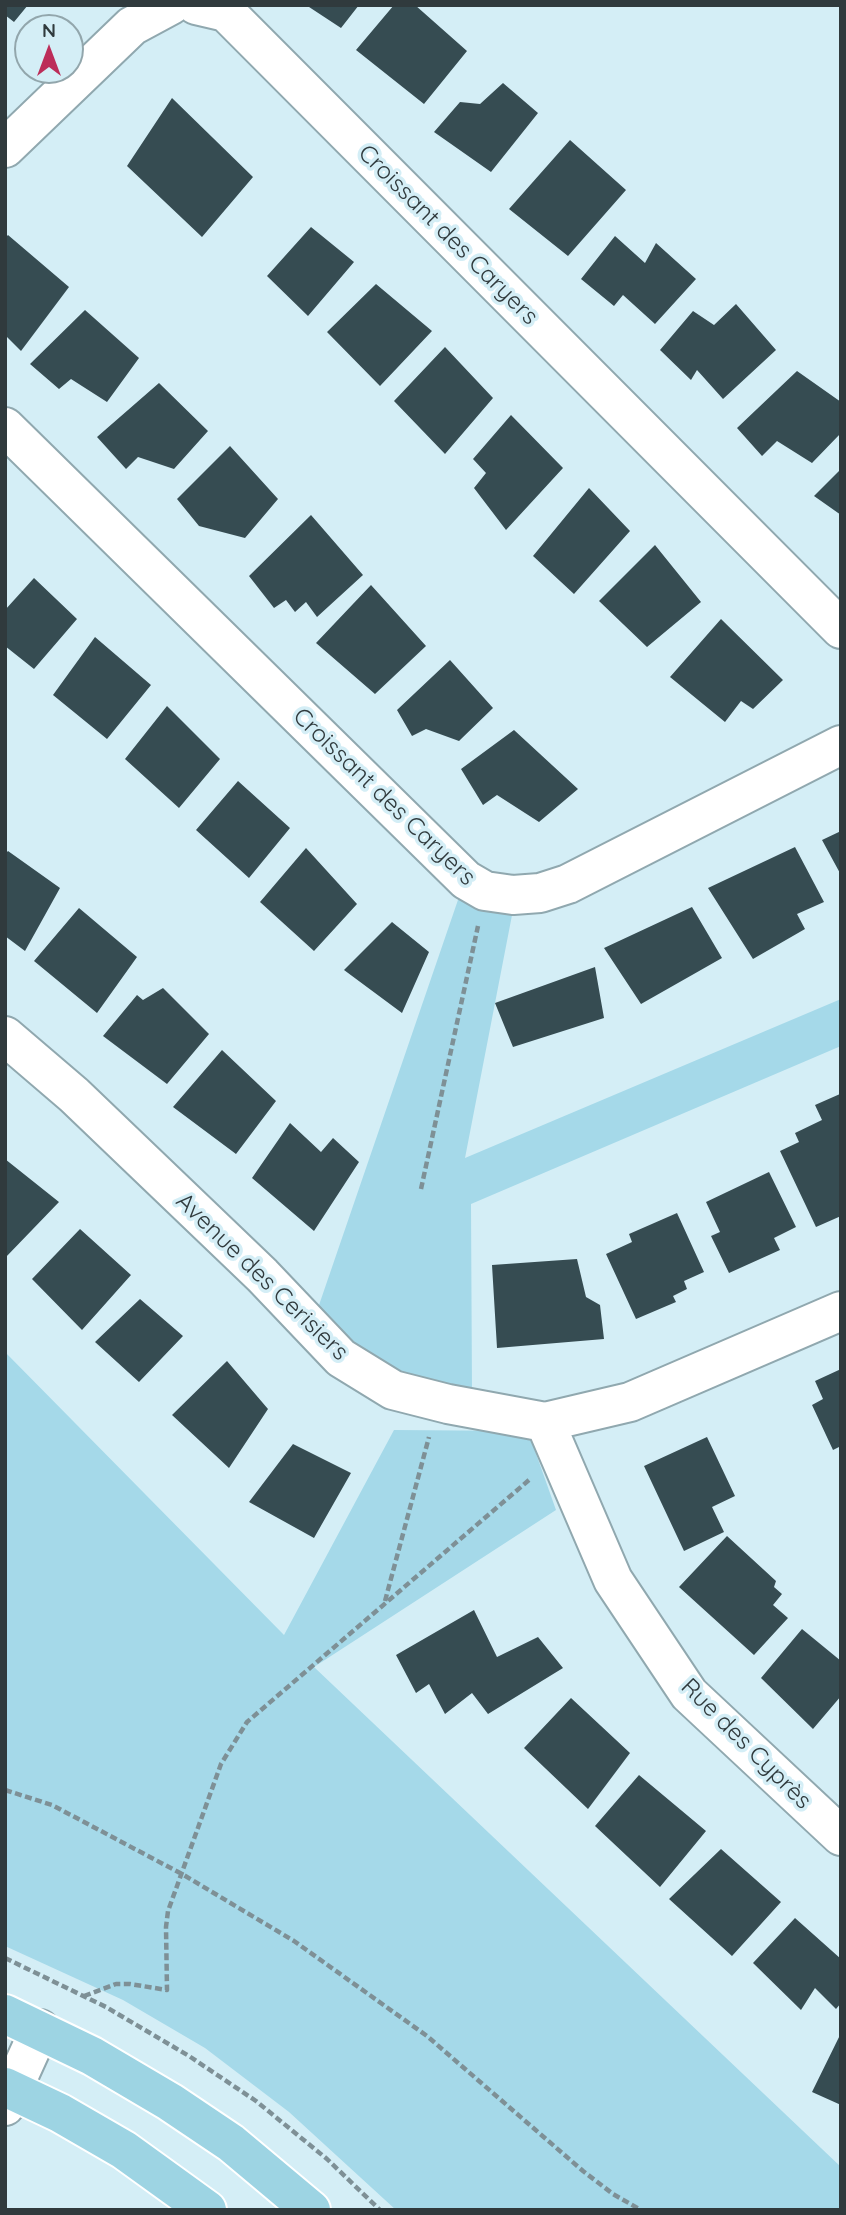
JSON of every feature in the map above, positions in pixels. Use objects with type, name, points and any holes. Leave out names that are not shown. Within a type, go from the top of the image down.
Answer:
[{"type":"main road","points":[[5,2014],[92,2056],[202,2122],[248,2156],[311,2210]]},
{"type":"main road","points":[[8,2094],[61,2113],[113,2144],[207,2210]]},
{"type":"street","points":[[5,148],[132,26],[172,5]]},
{"type":"street","name":"Croissant des Caryers","points":[[196,5],[226,12],[841,629]]},
{"type":"street","name":"Croissant des Caryers","points":[[5,427],[466,880],[485,891],[513,895],[540,893],[568,884],[841,745]]},
{"type":"street","name":"Avenue des Cerisiers","points":[[5,1036],[74,1095],[252,1266],[341,1358],[393,1390],[552,1438],[841,1311]]},
{"type":"street","name":"Rue des Cyprès","points":[[552,1438],[612,1580],[689,1694],[841,1836]]},
{"type":"street","points":[[8,2094],[40,2029]]},
{"type":"path","points":[[421,1189],[485,891]]},
{"type":"path","points":[[384,1603],[438,1402]]},
{"type":"path","points":[[84,1996],[116,1984],[167,1990],[168,1911],[221,1764],[247,1722],[384,1603],[552,1438]]},
{"type":"path","points":[[5,1790],[52,1805],[182,1874],[294,1941],[426,2036],[583,2171],[613,2194],[641,2210]]},
{"type":"path","points":[[5,1958],[84,1996],[189,2056],[256,2101],[327,2159],[380,2210]]},
{"type":"shaded area","points":[[459,897],[513,910],[465,1158],[841,999],[841,1046],[471,1204],[472,1394],[395,1370],[358,1351],[318,1308]]},
{"type":"shaded area","points":[[5,1352],[284,1635],[394,1430],[528,1431],[556,1510],[314,1667],[841,2167],[841,2210],[396,2210],[289,2112],[205,2048],[123,2000],[5,1946]]},
{"type":"building","points":[[5,5],[28,5],[21,14],[14,14],[14,22],[5,15]]},
{"type":"building","points":[[306,5],[359,5],[341,28]]},
{"type":"building","points":[[394,5],[415,5],[467,51],[424,104],[356,50]]},
{"type":"building","points":[[503,83],[538,113],[491,172],[434,132],[460,102],[480,104]]},
{"type":"building","points":[[172,98],[253,177],[202,237],[127,166]]},
{"type":"building","points":[[570,140],[626,190],[568,256],[509,209]]},
{"type":"building","points":[[311,227],[354,262],[308,316],[267,276]]},
{"type":"building","points":[[8,235],[69,287],[21,351],[5,335],[5,238]]},
{"type":"building","points":[[615,236],[645,263],[656,243],[696,279],[655,324],[623,295],[614,306],[581,279]]},
{"type":"building","points":[[376,284],[432,331],[380,386],[327,332]]},
{"type":"building","points":[[736,304],[776,350],[723,399],[697,370],[691,380],[660,350],[693,311],[714,325]]},
{"type":"building","points":[[85,310],[139,358],[107,402],[71,379],[59,389],[30,364]]},
{"type":"building","points":[[445,347],[493,398],[445,454],[394,401]]},
{"type":"building","points":[[797,371],[841,402],[841,433],[812,463],[777,441],[762,456],[737,428]]},
{"type":"building","points":[[159,383],[208,431],[174,469],[138,457],[126,469],[97,437]]},
{"type":"building","points":[[511,415],[563,468],[506,530],[474,488],[486,473],[473,459]]},
{"type":"building","points":[[230,446],[278,499],[245,538],[199,526],[177,499]]},
{"type":"building","points":[[841,469],[841,515],[814,496]]},
{"type":"building","points":[[589,488],[630,531],[574,594],[533,556]]},
{"type":"building","points":[[311,515],[363,575],[317,617],[306,602],[295,612],[286,600],[274,608],[249,576]]},
{"type":"building","points":[[655,545],[701,602],[647,647],[599,601]]},
{"type":"building","points":[[34,578],[77,619],[34,669],[5,646],[5,610]]},
{"type":"building","points":[[371,585],[426,646],[375,694],[316,643]]},
{"type":"building","points":[[721,619],[783,680],[753,709],[741,701],[725,722],[670,677]]},
{"type":"building","points":[[95,637],[151,685],[107,739],[53,695]]},
{"type":"building","points":[[450,660],[493,708],[459,741],[426,729],[412,736],[397,710]]},
{"type":"building","points":[[167,706],[220,759],[179,808],[125,759]]},
{"type":"building","points":[[514,730],[578,789],[539,822],[497,795],[483,805],[461,769]]},
{"type":"building","points":[[238,781],[290,828],[249,878],[196,830]]},
{"type":"building","points":[[841,831],[841,875],[822,840]]},
{"type":"building","points":[[795,847],[824,902],[797,914],[805,929],[753,959],[708,888]]},
{"type":"building","points":[[306,848],[357,904],[314,951],[260,902]]},
{"type":"building","points":[[8,851],[60,888],[25,951],[5,936],[5,854]]},
{"type":"building","points":[[692,907],[722,958],[641,1004],[604,948]]},
{"type":"building","points":[[79,908],[137,957],[97,1013],[34,961]]},
{"type":"building","points":[[392,922],[429,952],[402,1013],[344,970]]},
{"type":"building","points":[[595,967],[604,1018],[513,1047],[495,1003]]},
{"type":"building","points":[[163,988],[209,1034],[167,1084],[103,1036],[137,995],[143,1000]]},
{"type":"building","points":[[222,1050],[276,1101],[236,1154],[173,1107]]},
{"type":"building","points":[[840,1094],[841,1216],[816,1227],[780,1151],[799,1142],[795,1133],[822,1120],[815,1105]]},
{"type":"building","points":[[290,1123],[321,1152],[333,1138],[359,1162],[314,1231],[252,1178]]},
{"type":"building","points":[[5,1159],[59,1202],[5,1258]]},
{"type":"building","points":[[769,1172],[796,1227],[774,1238],[780,1250],[729,1273],[711,1236],[720,1232],[706,1202]]},
{"type":"building","points":[[677,1213],[704,1272],[684,1281],[687,1289],[673,1296],[676,1302],[636,1319],[606,1254],[632,1242],[629,1234]]},
{"type":"building","points":[[80,1229],[131,1275],[82,1330],[32,1279]]},
{"type":"building","points":[[577,1259],[586,1297],[600,1305],[604,1339],[497,1348],[492,1265]]},
{"type":"building","points":[[140,1299],[183,1336],[139,1382],[95,1342]]},
{"type":"building","points":[[227,1361],[268,1409],[229,1468],[172,1415]]},
{"type":"building","points":[[841,1369],[841,1446],[833,1450],[812,1405],[823,1399],[815,1381]]},
{"type":"building","points":[[707,1437],[735,1496],[712,1507],[724,1532],[684,1551],[644,1466]]},
{"type":"building","points":[[293,1444],[351,1473],[314,1538],[249,1502]]},
{"type":"building","points":[[727,1536],[776,1581],[774,1587],[782,1594],[773,1605],[788,1618],[754,1655],[679,1587]]},
{"type":"building","points":[[474,1610],[497,1657],[538,1637],[563,1668],[488,1714],[472,1693],[445,1714],[429,1684],[416,1693],[396,1655]]},
{"type":"building","points":[[802,1629],[841,1661],[841,1696],[813,1729],[761,1678]]},
{"type":"building","points":[[571,1698],[630,1753],[588,1809],[524,1748]]},
{"type":"building","points":[[639,1775],[706,1831],[660,1887],[595,1826]]},
{"type":"building","points":[[721,1849],[781,1902],[732,1956],[669,1899]]},
{"type":"building","points":[[795,1918],[841,1959],[841,2003],[836,2009],[815,1988],[801,2010],[753,1963]]},
{"type":"building","points":[[841,2033],[841,2105],[812,2092]]}]
